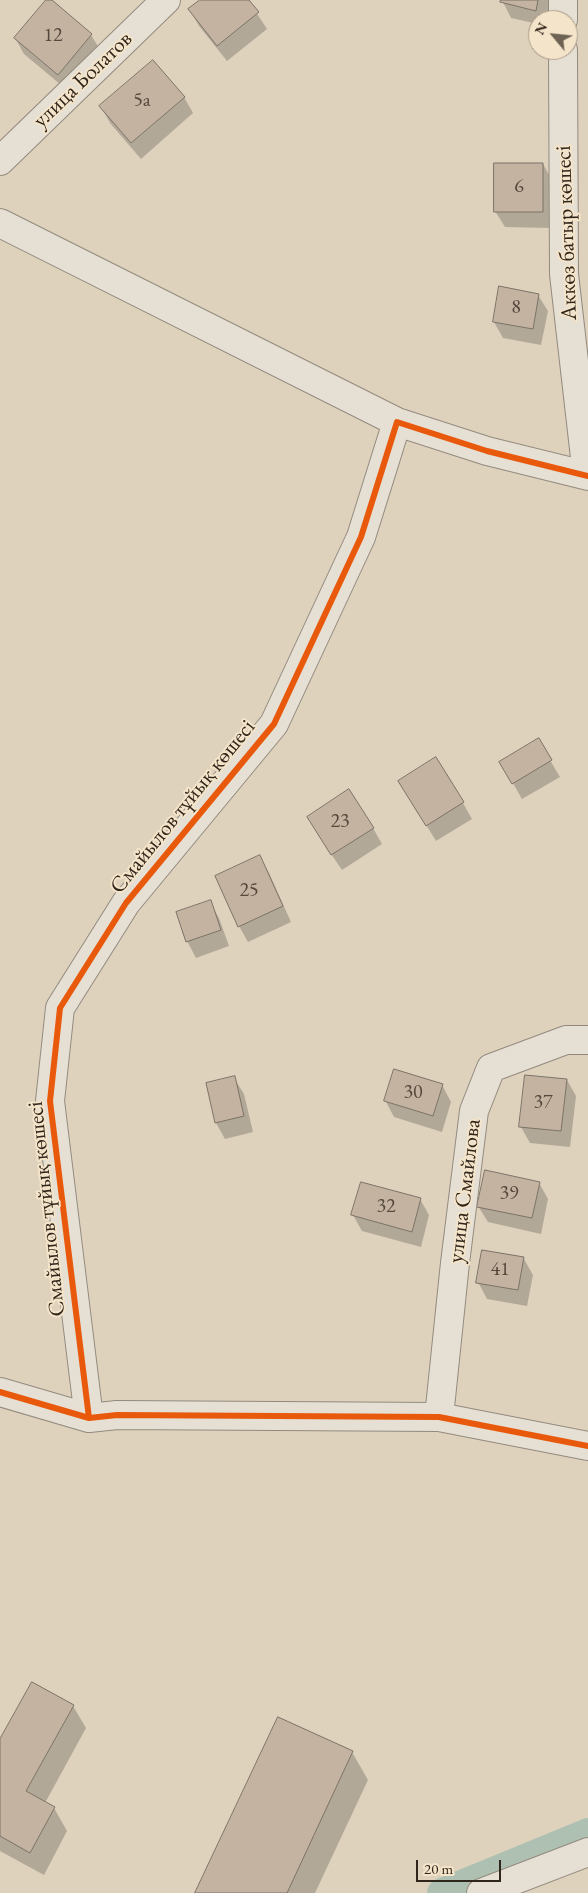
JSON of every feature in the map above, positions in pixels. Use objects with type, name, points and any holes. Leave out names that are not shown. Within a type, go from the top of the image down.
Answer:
[{"type":"street","name":"улица Болатов","points":[[0,161],[166,0]]},
{"type":"street","name":"Аккөз батыр көшесі","points":[[563,60],[564,274],[587,475]]},
{"type":"street","points":[[0,223],[397,422],[487,451],[587,475]]},
{"type":"street","name":"Смайылов тұйық көшесі","points":[[89,1418],[50,1101],[60,1008],[126,903],[274,724],[361,537],[397,422]]},
{"type":"street","name":"улица Смайлова","points":[[440,1417],[455,1263],[474,1111],[491,1068],[566,1040],[588,1040]]},
{"type":"street","points":[[0,1392],[89,1418],[117,1415],[440,1417],[588,1446]]},
{"type":"street","points":[[481,1893],[588,1852]]},
{"type":"building","points":[[46,0],[52,0],[92,34],[58,75],[14,38]]},
{"type":"building","points":[[200,0],[249,0],[259,12],[217,46],[188,9]]},
{"type":"building","points":[[501,0],[538,0],[536,10],[500,2]]},
{"type":"building","points":[[153,60],[185,97],[131,143],[99,106]]},
{"type":"building","points":[[494,163],[543,163],[543,212],[494,212]]},
{"type":"building","points":[[499,286],[539,294],[533,329],[493,322]]},
{"type":"building","points":[[539,738],[552,760],[512,784],[499,762]]},
{"type":"building","points":[[436,757],[464,802],[426,826],[398,781]]},
{"type":"building","points":[[349,789],[374,828],[331,855],[307,817]]},
{"type":"building","points":[[260,855],[283,906],[238,927],[215,876]]},
{"type":"building","points":[[211,900],[221,930],[186,942],[176,912]]},
{"type":"building","points":[[394,1069],[443,1084],[433,1116],[384,1101]]},
{"type":"building","points":[[525,1075],[567,1079],[561,1131],[519,1127]]},
{"type":"building","points":[[235,1076],[244,1116],[215,1123],[206,1083]]},
{"type":"building","points":[[485,1170],[540,1182],[532,1218],[477,1207]]},
{"type":"building","points":[[361,1182],[421,1198],[412,1232],[351,1215]]},
{"type":"building","points":[[482,1250],[524,1257],[518,1290],[476,1283]]},
{"type":"building","points":[[32,1682],[74,1705],[26,1791],[55,1807],[30,1853],[0,1836],[0,1739]]},
{"type":"building","points":[[278,1717],[353,1751],[287,1893],[195,1893]]},
{"type":"waterway","points":[[442,1893],[588,1833]]},
{"type":"cycle path","points":[[89,1418],[50,1101],[60,1008],[126,903],[274,724],[361,537],[397,422],[487,451],[588,476]]},
{"type":"cycle path","points":[[0,1392],[89,1418],[117,1415],[439,1417],[588,1446]]}]
